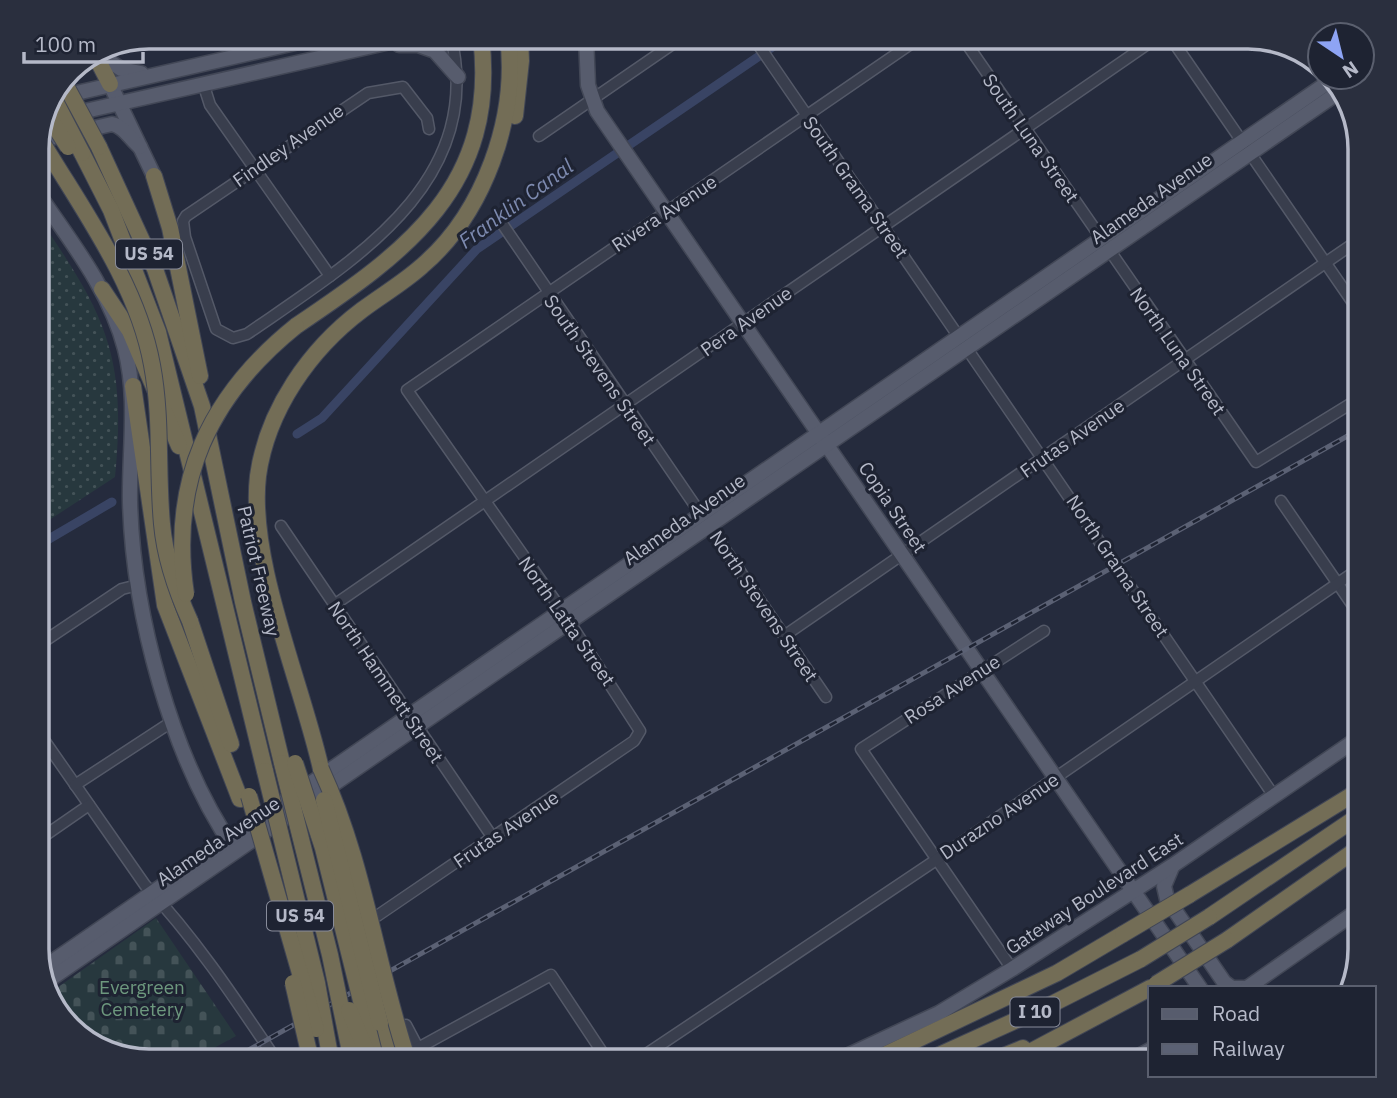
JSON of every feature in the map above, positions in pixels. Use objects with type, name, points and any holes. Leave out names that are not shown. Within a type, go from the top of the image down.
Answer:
[{"type":"highway","points":[[190,621],[181,551],[183,514],[195,460],[214,418],[242,376],[296,326],[392,258],[439,209],[463,165],[479,117],[483,90],[481,49]]},
{"type":"highway","points":[[384,1049],[380,1023],[324,800],[315,741],[268,577],[258,529],[258,475],[282,406],[306,365],[342,326],[424,265],[450,238],[463,217],[481,186],[498,142],[508,92],[508,49]]},
{"type":"highway","points":[[463,217],[489,192],[505,156],[519,94],[520,49]]},
{"type":"highway","points":[[100,61],[110,84]]},
{"type":"highway","name":"Patriot Freeway","points":[[70,89],[155,269],[202,406],[243,602],[289,763]]},
{"type":"highway","points":[[58,108],[77,153]]},
{"type":"highway","points":[[52,123],[77,153]]},
{"type":"highway","name":"US 54","points":[[77,153],[117,226],[158,332],[317,983],[329,1049]]},
{"type":"highway","points":[[49,157],[111,259],[140,324],[152,362],[157,398],[162,525],[167,558],[177,592],[190,621],[303,983],[321,1049]]},
{"type":"highway","points":[[154,176],[170,228],[200,374],[202,406]]},
{"type":"highway","points":[[102,289],[130,331],[157,388],[200,504]]},
{"type":"highway","points":[[133,386],[165,605],[244,797],[309,1049]]},
{"type":"highway","points":[[289,763],[323,848],[373,1049]]},
{"type":"highway","name":"US 54","points":[[289,763],[350,1049]]},
{"type":"highway","points":[[321,769],[334,797],[411,1049]]},
{"type":"highway","points":[[898,1049],[1034,985],[1124,934],[1348,797]]},
{"type":"highway","name":"I 10","points":[[953,1049],[1052,1004],[1141,959],[1209,917],[1348,823]]},
{"type":"highway","name":"I 10","points":[[1154,986],[1227,940],[1348,856]]},
{"type":"highway","points":[[1315,879],[1348,860]]},
{"type":"highway","points":[[330,955],[365,1049]]},
{"type":"highway","points":[[303,983],[311,1049]]},
{"type":"highway","name":"I 10","points":[[1021,1049],[1080,1025],[1148,989]]},
{"type":"highway","points":[[380,1023],[390,1049]]},
{"type":"highway","points":[[1035,1049],[1080,1025]]},
{"type":"main road","points":[[65,95],[267,49]]},
{"type":"main road","points":[[259,71],[285,58],[290,49]]},
{"type":"main road","points":[[54,117],[356,49]]},
{"type":"main road","points":[[430,49],[442,57],[458,77]]},
{"type":"main road","name":"Copia Street","points":[[587,49],[592,101],[619,144],[1199,986]]},
{"type":"main road","points":[[105,60],[121,69],[153,74]]},
{"type":"main road","points":[[110,84],[154,176]]},
{"type":"main road","name":"Alameda Avenue","points":[[1246,148],[1318,91]]},
{"type":"main road","name":"Alameda Avenue","points":[[50,964],[233,847],[1246,148],[1332,96]]},
{"type":"main road","points":[[50,137],[112,124],[121,127],[140,147]]},
{"type":"main road","points":[[49,210],[102,289],[117,322],[133,386],[130,501],[138,585],[157,672],[173,721],[202,790],[233,847]]},
{"type":"main road","name":"Gateway Boulevard East","points":[[862,1049],[939,1013],[1012,969],[1133,892],[1348,745]]},
{"type":"main road","points":[[1172,866],[1164,886],[1167,899],[1229,986]]},
{"type":"main road","name":"Alameda Avenue","points":[[53,977],[158,897]]},
{"type":"main road","points":[[1250,986],[1348,920]]},
{"type":"street","points":[[203,83],[210,105],[330,276],[379,236],[419,192],[436,168],[455,119],[458,77],[453,49]]},
{"type":"street","points":[[540,136],[666,49]]},
{"type":"street","name":"South Grama Street","points":[[762,49],[964,343]]},
{"type":"street","name":"Rivera Avenue","points":[[407,390],[903,49]]},
{"type":"street","name":"South Luna Street","points":[[970,49],[1105,245]]},
{"type":"street","name":"Pera Avenue","points":[[334,605],[1141,49]]},
{"type":"street","points":[[1178,49],[1348,296]]},
{"type":"street","name":"Findley Avenue","points":[[330,276],[247,334],[233,338],[220,333],[213,325],[183,221],[358,98],[376,90],[403,87],[427,118],[429,129]]},
{"type":"street","name":"South Stevens Street","points":[[500,222],[706,520]]},
{"type":"street","name":"North Luna Street","points":[[1105,245],[1256,462],[1348,405]]},
{"type":"street","name":"Frutas Avenue","points":[[784,636],[1348,247]]},
{"type":"street","name":"North Grama Street","points":[[964,343],[1274,796]]},
{"type":"street","name":"North Latta Street","points":[[407,390],[638,724],[640,731],[634,741]]},
{"type":"street","points":[[1281,501],[1348,598]]},
{"type":"street","name":"North Stevens Street","points":[[706,520],[826,697]]},
{"type":"street","name":"North Hammett Street","points":[[281,526],[493,838]]},
{"type":"street","name":"Durazno Avenue","points":[[654,1049],[936,860],[1348,576]]},
{"type":"street","points":[[49,638],[121,589],[138,585]]},
{"type":"street","name":"Rosa Avenue","points":[[936,860],[861,749],[1044,631]]},
{"type":"street","points":[[75,785],[173,721]]},
{"type":"street","name":"Frutas Avenue","points":[[377,916],[634,741]]},
{"type":"street","points":[[49,747],[268,1049]]},
{"type":"street","points":[[49,833],[89,805]]},
{"type":"street","points":[[936,860],[1012,969]]},
{"type":"street","points":[[423,1049],[551,975],[600,1049]]},
{"type":"street","points":[[406,1025],[412,1049]]},
{"type":"green space","points":[[49,233],[80,280],[95,309],[114,366],[118,434],[115,477],[49,520]]},
{"type":"green space","name":"Evergreen Cemetery","points":[[156,918],[236,1036],[212,1049],[149,1049],[117,1044],[78,1020],[57,988]]},
{"type":"waterway","name":"Franklin Canal","points":[[297,434],[322,418],[477,249],[769,49]]},
{"type":"waterway","name":"Franklin Canal","points":[[49,539],[112,502]]},
{"type":"railway","points":[[250,1049],[1348,436]]}]
